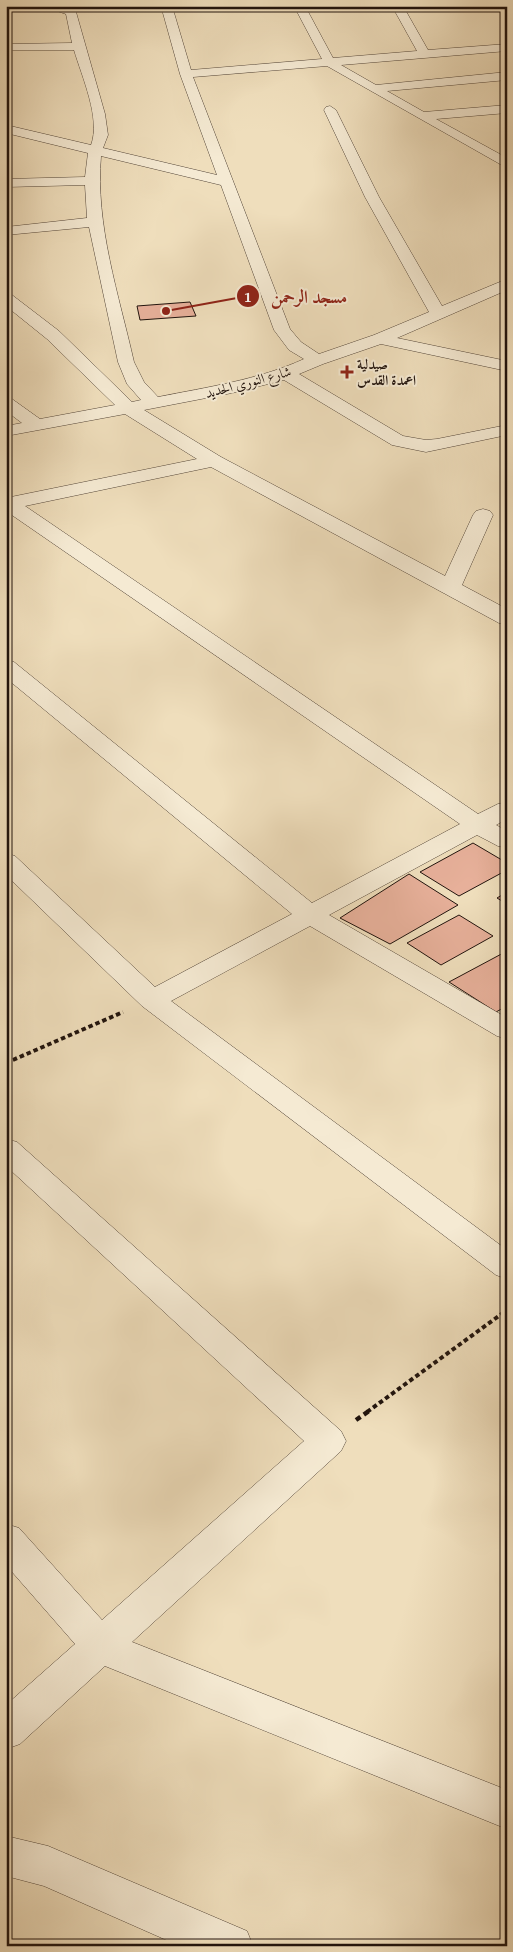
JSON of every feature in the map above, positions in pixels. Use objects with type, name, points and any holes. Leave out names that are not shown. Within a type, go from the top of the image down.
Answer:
[{"type":"street","points":[[166,6],[186,74],[282,330],[295,346],[317,360]]},
{"type":"street","points":[[299,6],[330,62],[507,164]]},
{"type":"street","points":[[397,6],[425,55]]},
{"type":"street","points":[[6,7],[58,8],[72,12],[79,46],[99,114],[101,134],[95,151],[92,181],[95,222],[126,362],[136,384],[154,403]]},
{"type":"street","points":[[6,47],[79,46]]},
{"type":"street","points":[[186,74],[425,55],[507,46]]},
{"type":"street","points":[[375,89],[507,76]]},
{"type":"street","points":[[424,116],[507,109]]},
{"type":"street","points":[[330,110],[372,197],[438,314]]},
{"type":"street","points":[[6,129],[227,182]]},
{"type":"street","points":[[476,147],[499,144]]},
{"type":"street","points":[[6,183],[92,181]]},
{"type":"street","points":[[6,231],[95,222]]},
{"type":"street","name":"شارع النوري الحديد","points":[[6,431],[232,388],[286,374],[317,360],[380,339],[503,289]]},
{"type":"street","points":[[6,298],[53,335],[128,408],[214,461],[451,586],[507,618]]},
{"type":"street","points":[[380,339],[507,366]]},
{"type":"street","points":[[286,374],[398,441],[426,446],[437,445],[507,430]]},
{"type":"street","points":[[6,403],[38,426]]},
{"type":"street","points":[[7,504],[214,461]]},
{"type":"street","points":[[7,504],[476,824],[507,841]]},
{"type":"street","points":[[451,586],[483,514]]},
{"type":"street","points":[[6,667],[310,915],[507,1030]]},
{"type":"street","points":[[152,1000],[507,809]]},
{"type":"street","points":[[8,865],[152,1000],[507,1267]]},
{"type":"street","points":[[6,1149],[328,1441],[102,1647],[6,1731]]},
{"type":"street","points":[[6,1540],[102,1647],[507,1810]]},
{"type":"street","points":[[6,1856],[48,1866],[231,1946]]},
{"type":"path","points":[[6,1062],[152,1000]]},
{"type":"path","points":[[328,1441],[507,1310]]},
{"type":"building","points":[[190,302],[196,316],[140,320],[137,306]]},
{"type":"building","points":[[473,843],[507,863],[507,870],[459,896],[420,872]]},
{"type":"building","points":[[409,874],[458,905],[390,944],[340,918]]},
{"type":"building","points":[[507,892],[507,904],[497,898]]},
{"type":"building","points":[[459,915],[493,936],[441,965],[407,943]]},
{"type":"building","points":[[507,951],[507,1006],[496,1012],[449,982]]},
{"type":"place","name":"مسجد الرحمن","points":[[166,311]]},
{"type":"place","name":"صيدلية اعمدة القدس","points":[[347,372]]}]
